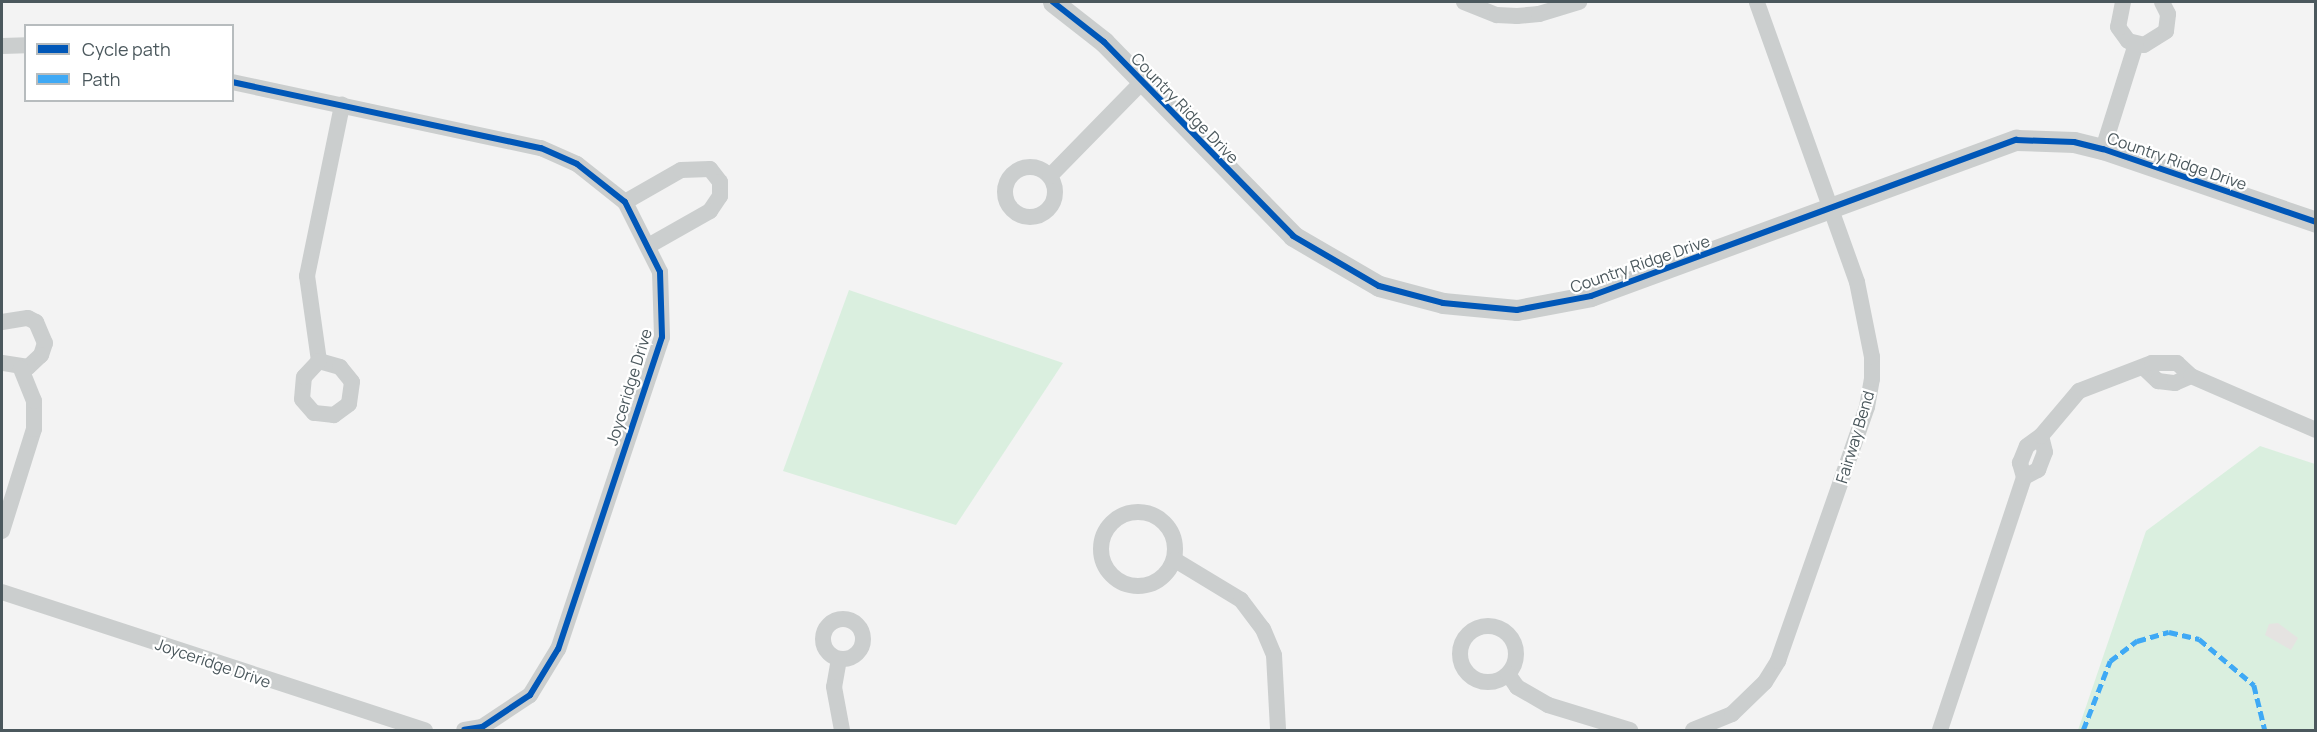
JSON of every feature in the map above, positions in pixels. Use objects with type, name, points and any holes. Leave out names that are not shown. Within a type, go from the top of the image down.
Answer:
[{"type":"street","name":"Country Ridge Drive","points":[[1053,2],[1104,42],[1293,236],[1379,286],[1443,303],[1517,310],[1555,306],[1670,269],[2016,140],[2074,142],[2103,149],[2316,222]]},
{"type":"street","points":[[1464,2],[1497,15],[1517,16],[1580,2]]},
{"type":"street","name":"Fairway Bend","points":[[1693,730],[1732,714],[1765,682],[1778,661],[1868,407],[1872,368],[1868,331],[1831,209],[1757,2]]},
{"type":"street","points":[[2122,2],[2118,27],[2136,44],[2153,43],[2166,31],[2168,14],[2162,2]]},
{"type":"street","points":[[2103,149],[2136,44]]},
{"type":"street","points":[[2,46],[24,45]]},
{"type":"street","name":"Joyceridge Drive","points":[[234,82],[541,148],[577,165],[625,202],[650,245],[660,272],[662,337],[558,649],[530,695],[482,727],[464,730]]},
{"type":"street","points":[[1050,176],[1142,82]]},
{"type":"street","points":[[319,361],[307,276],[342,105]]},
{"type":"street","points":[[625,202],[681,170],[710,169],[720,182],[720,196],[711,211],[650,245]]},
{"type":"street","points":[[2,322],[28,318],[43,334],[41,355],[21,369]]},
{"type":"street","points":[[2,363],[21,369],[34,400],[34,429],[2,531]]},
{"type":"street","points":[[1940,730],[2024,477],[2038,470],[2045,452],[2041,436],[2079,391],[2106,378],[2145,369],[2158,381],[2175,383],[2191,376],[2316,430]]},
{"type":"street","points":[[1127,513],[1157,516],[1171,530],[1175,560],[1153,584],[1130,585],[1108,571],[1101,547],[1103,535],[1127,513]]},
{"type":"street","points":[[1175,560],[1241,600],[1263,629],[1274,656],[1278,730]]},
{"type":"street","name":"Joyceridge Drive","points":[[2,592],[425,730]]},
{"type":"street","points":[[839,659],[834,687],[842,730]]},
{"type":"street","points":[[1508,674],[1517,687],[1548,705],[1630,730]]},
{"type":"green space","points":[[849,290],[1063,363],[956,525],[783,471]]},
{"type":"green space","points":[[2260,446],[2315,464],[2315,730],[2078,730],[2146,531]]},
{"type":"sand","points":[[2278,623],[2298,638],[2291,650],[2265,635],[2269,624]]},
{"type":"marked path","points":[[2083,730],[2110,661],[2137,641],[2169,632],[2199,639],[2254,685],[2265,730]]},
{"type":"cycle path","points":[[1053,2],[1104,42],[1293,236],[1379,286],[1443,303],[1517,310],[1591,296],[2016,140],[2074,142],[2103,149],[2316,222]]},
{"type":"cycle path","points":[[234,82],[541,148],[577,164],[625,202],[660,272],[662,337],[558,649],[530,695],[482,727],[464,730]]}]
